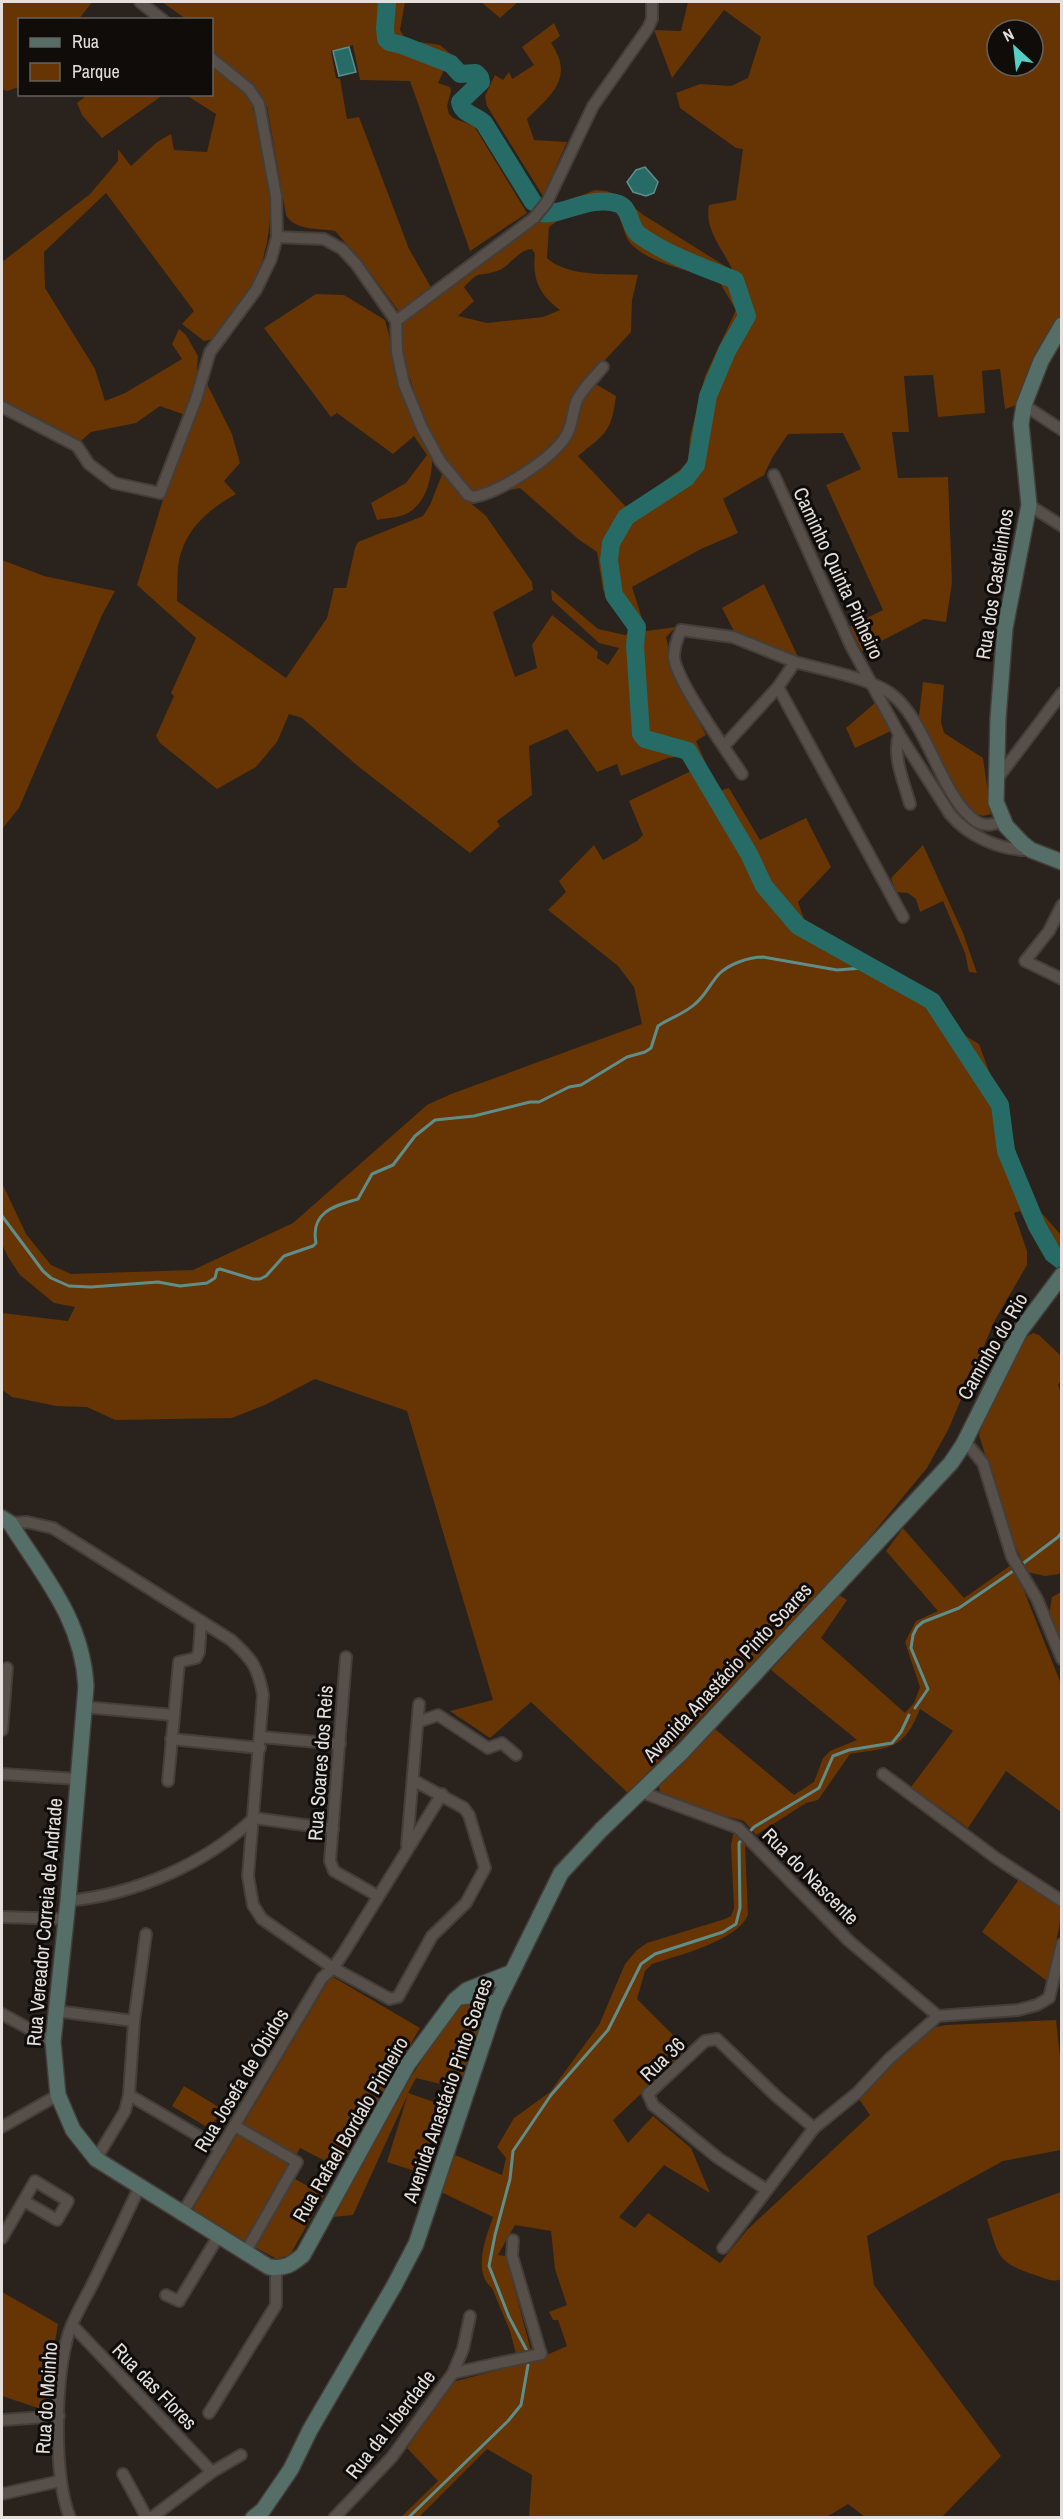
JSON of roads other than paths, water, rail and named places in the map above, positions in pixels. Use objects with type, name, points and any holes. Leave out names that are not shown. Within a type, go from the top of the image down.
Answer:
[{"type":"street","points":[[140,2],[160,18]]},
{"type":"street","points":[[396,321],[534,218],[547,202],[593,106],[648,28],[652,19],[652,2]]},
{"type":"street","points":[[2,407],[77,446],[89,464],[114,483],[160,493],[196,399],[210,352],[256,290],[277,237],[272,169],[259,104],[249,89],[213,60]]},
{"type":"street","points":[[277,237],[324,239],[342,249],[356,264],[396,321],[397,352],[404,384],[422,428],[440,461],[468,495],[474,497],[486,494],[509,482],[555,450],[567,436],[577,400],[603,367]]},
{"type":"street","name":"Rua dos Castelinhos","points":[[1062,325],[1041,360],[1024,405],[1021,424],[1029,505],[1005,628],[996,802],[1004,821],[1016,837],[1031,850],[1062,862]]},
{"type":"street","points":[[1024,405],[1062,430]]},
{"type":"street","name":"Caminho Quinta Pinheiro","points":[[774,475],[852,648],[898,734],[958,825],[984,840],[1021,850],[1031,850]]},
{"type":"street","points":[[1029,505],[1062,526]]},
{"type":"street","points":[[742,774],[683,680],[674,658],[676,641],[681,630],[733,637],[795,662],[873,685],[891,693],[907,712],[951,788],[977,821],[988,825],[1004,821]]},
{"type":"street","points":[[724,746],[778,687],[795,662]]},
{"type":"street","points":[[778,687],[903,917]]},
{"type":"street","points":[[997,780],[1062,693]]},
{"type":"street","points":[[898,734],[897,756],[910,804]]},
{"type":"street","points":[[1062,905],[1049,931],[1025,961],[1062,979]]},
{"type":"street","name":"Caminho do Rio","points":[[965,1440],[1023,1326],[1062,1275]]},
{"type":"street","points":[[965,1440],[983,1463],[1012,1557],[1036,1599],[1062,1659]]},
{"type":"street","name":"Avenida Anastácio Pinto Soares","points":[[253,2517],[263,2510],[291,2469],[310,2430],[416,2244],[494,1999],[510,1973],[561,1873],[593,1838],[732,1700],[947,1468],[965,1440]]},
{"type":"street","points":[[6,1520],[53,1528],[201,1620],[231,1640],[252,1659],[260,1676],[263,1695],[261,1743],[248,1876],[253,1905],[262,1919],[274,1929],[333,1968],[390,1999],[398,1997],[432,1936],[466,1903],[485,1868],[469,1815],[464,1808],[413,1780]]},
{"type":"street","name":"Rua Vereador Correia de Andrade","points":[[6,1520],[55,1590],[74,1626],[85,1669],[68,1901],[53,2042],[58,2095],[73,2130],[96,2159],[245,2253],[269,2267],[276,2268]]},
{"type":"street","points":[[168,1781],[178,1662],[196,1658],[199,1652],[201,1620]]},
{"type":"street","name":"Rua Soares dos Reis","points":[[346,1657],[330,1861],[334,1871],[378,1896]]},
{"type":"street","points":[[2,1730],[7,1668]]},
{"type":"street","points":[[407,1848],[419,1704]]},
{"type":"street","points":[[84,1707],[173,1715]]},
{"type":"street","points":[[418,1722],[438,1715],[488,1748],[502,1743],[516,1755]]},
{"type":"street","points":[[171,1739],[340,1744]]},
{"type":"street","points":[[2,1774],[77,1779]]},
{"type":"street","points":[[883,1774],[996,1858],[1062,1900]]},
{"type":"street","name":"Rua do Nascente","points":[[641,1792],[738,1828],[849,1941],[938,2016]]},
{"type":"street","name":"Rua Josefa de Óbidos","points":[[182,2214],[322,1978],[333,1968],[441,1794]]},
{"type":"street","points":[[68,1901],[99,1898],[159,1878],[215,1848],[254,1818],[333,1829]]},
{"type":"street","points":[[2,1917],[65,1919]]},
{"type":"street","points":[[96,2159],[125,2110],[129,2095],[134,2020],[146,1934]]},
{"type":"street","points":[[723,2248],[813,2128],[857,2093],[889,2059],[938,2016],[1018,2010],[1037,2005],[1049,1998],[1062,1944]]},
{"type":"street","name":"Rua Rafael Bordalo Pinheiro","points":[[276,2268],[291,2265],[303,2255],[408,2064],[454,2000],[467,1990],[510,1973]]},
{"type":"street","points":[[454,2000],[473,1995],[494,1999],[492,1985],[482,1984]]},
{"type":"street","points":[[56,2011],[134,2020]]},
{"type":"street","points":[[2,2014],[53,2042]]},
{"type":"street","name":"Rua 36","points":[[766,2190],[718,2158],[653,2105],[648,2094],[705,2041],[717,2039],[813,2128]]},
{"type":"street","points":[[2,2127],[58,2095]]},
{"type":"street","points":[[129,2095],[221,2150]]},
{"type":"street","points":[[235,2126],[297,2162],[245,2253]]},
{"type":"street","name":"Rua do Moinho","points":[[70,2517],[63,2501],[60,2481],[59,2416],[63,2370],[72,2325],[139,2188]]},
{"type":"street","points":[[2,2238],[24,2201]]},
{"type":"street","points":[[166,2295],[179,2301],[218,2236]]},
{"type":"street","name":"Rua da Liberdade","points":[[334,2517],[392,2457],[453,2373],[541,2354],[512,2256],[513,2240]]},
{"type":"street","points":[[209,2413],[276,2305],[276,2268]]},
{"type":"street","points":[[453,2373],[463,2349],[470,2316]]},
{"type":"street","name":"Rua das Flores","points":[[72,2325],[212,2472]]},
{"type":"street","points":[[2,2420],[59,2416]]},
{"type":"street","points":[[152,2517],[212,2472],[241,2455]]},
{"type":"street","points":[[123,2474],[147,2517]]},
{"type":"street","points":[[2,2494],[60,2481]]},
{"type":"water","points":[[349,47],[356,72],[339,76],[333,51]]},
{"type":"water","points":[[645,167],[658,182],[654,193],[646,196],[633,192],[627,182],[636,170]]},
{"type":"waterway","points":[[387,2],[385,28],[386,39],[389,42],[451,64],[460,74],[476,73],[480,77],[481,82],[460,102],[461,106],[466,112],[484,123],[533,202]]},
{"type":"waterway","points":[[542,213],[558,212],[598,202],[619,204],[626,210],[638,234],[685,260],[735,280],[747,316],[727,351],[708,396],[696,465],[686,478],[626,517],[611,543],[609,560],[614,595],[637,627],[635,645],[641,734],[645,739],[688,751],[749,854],[764,886],[798,926],[932,1001],[1000,1105],[1006,1151],[1037,1226],[1053,1254],[1062,1261]]},
{"type":"waterway","points":[[2,1216],[43,1271],[51,1278],[69,1286],[91,1287],[158,1282],[180,1286],[207,1283],[215,1278],[217,1270],[220,1269],[260,1279],[266,1276],[284,1256],[313,1246],[316,1243],[315,1232],[320,1217],[340,1204],[358,1199],[372,1174],[393,1165],[415,1136],[435,1120],[474,1116],[530,1102],[539,1102],[569,1087],[581,1085],[627,1057],[645,1052],[651,1048],[658,1026],[691,1007],[702,997],[719,974],[734,964],[763,957],[837,970],[875,967]]},
{"type":"waterway","points":[[1021,1565],[1062,1532]]},
{"type":"waterway","points":[[915,1708],[928,1689],[911,1648],[917,1627],[923,1622],[959,1608],[1016,1569]]},
{"type":"waterway","points":[[527,2351],[509,2317],[489,2266],[510,2179],[513,2151],[551,2095],[608,2030],[641,1964],[655,1954],[723,1932],[736,1924],[740,1908],[739,1843],[754,1827],[819,1788],[833,1756],[849,1750],[892,1743],[901,1732],[909,1715]]},
{"type":"waterway","points":[[408,2518],[508,2421],[521,2405],[528,2365]]}]
